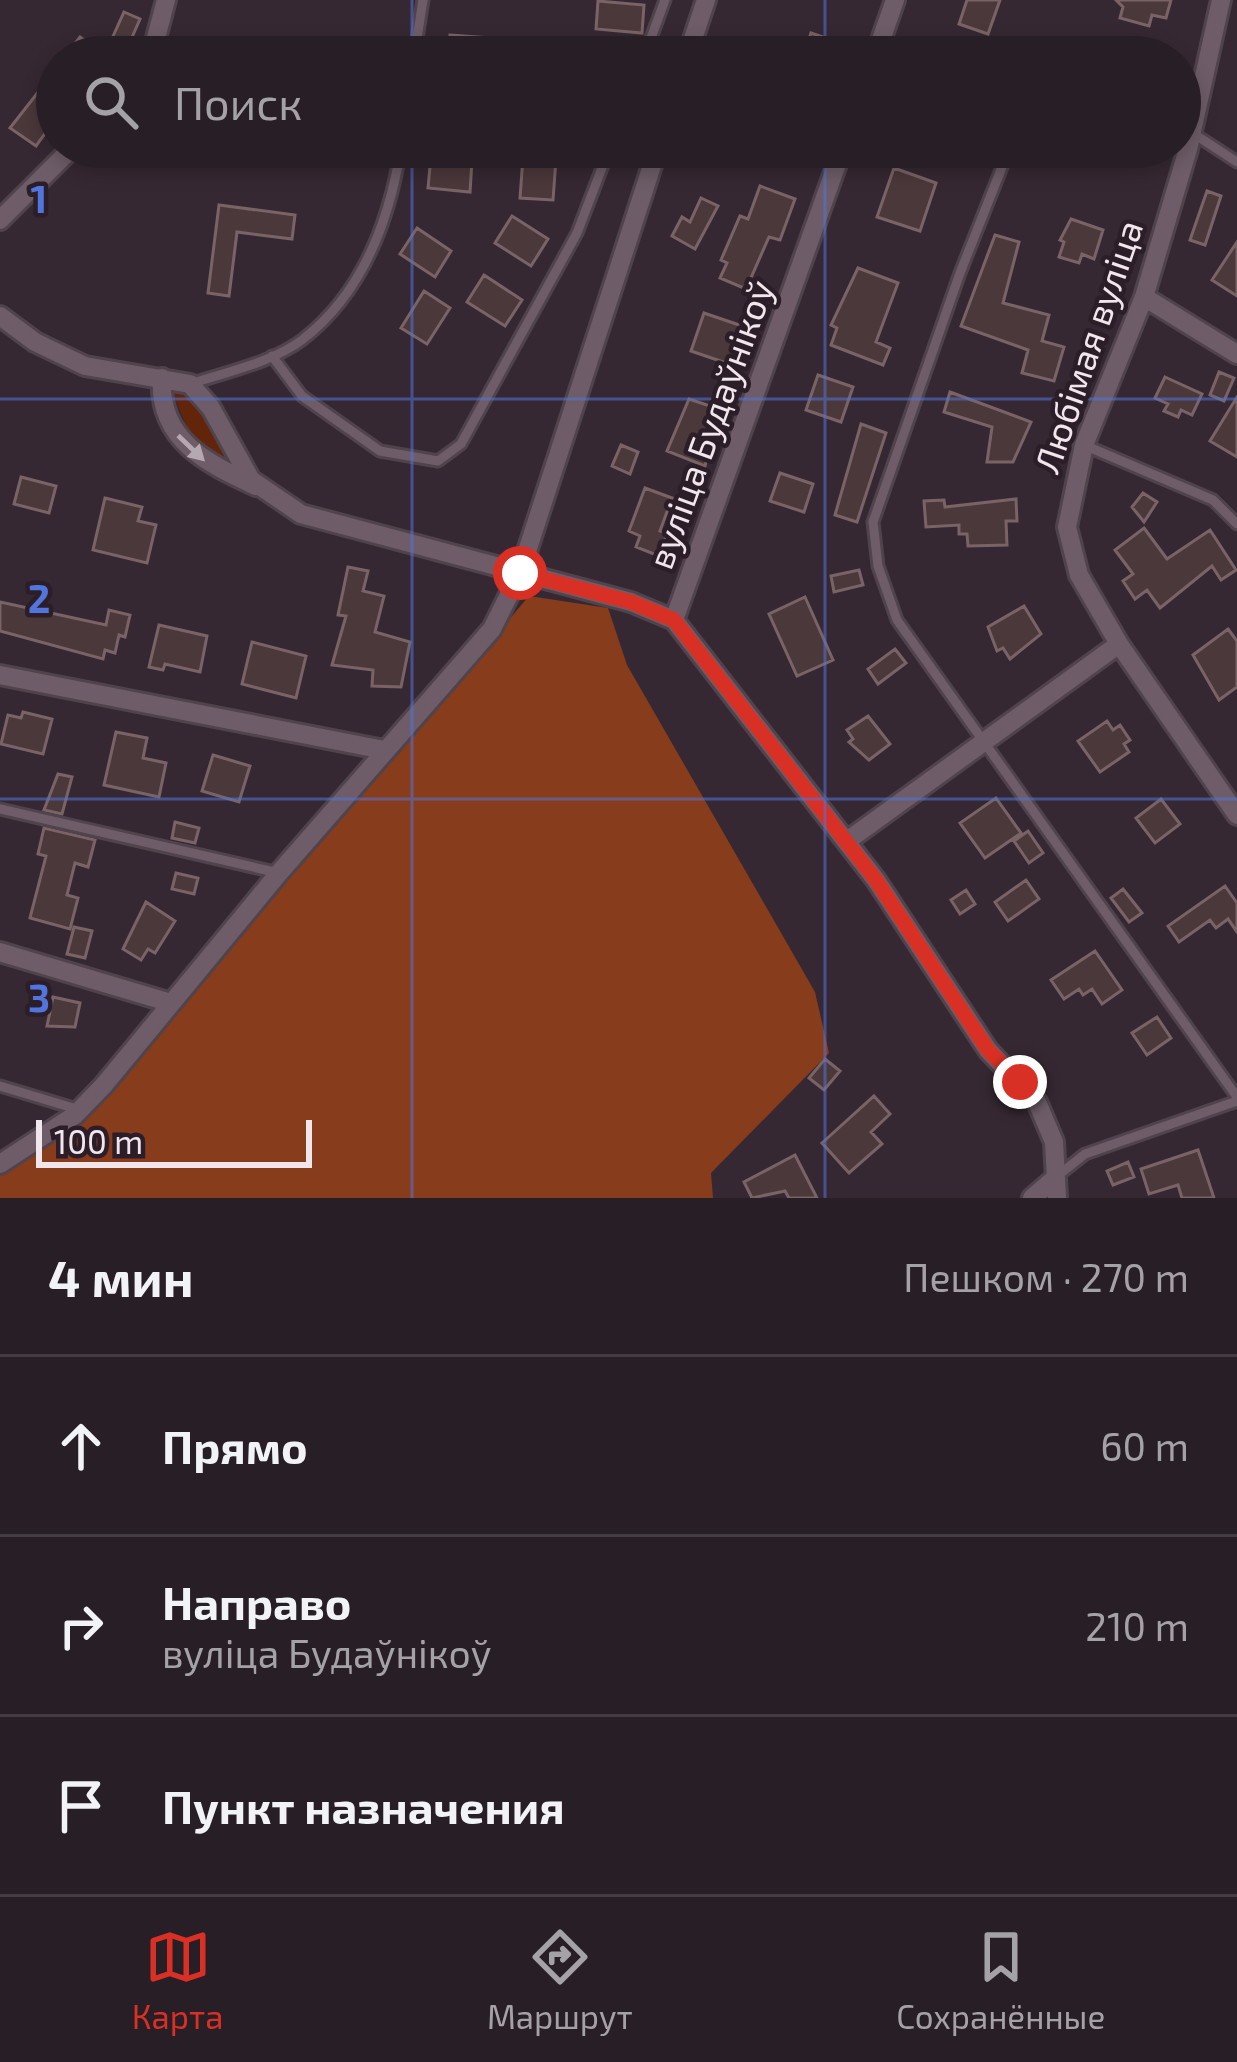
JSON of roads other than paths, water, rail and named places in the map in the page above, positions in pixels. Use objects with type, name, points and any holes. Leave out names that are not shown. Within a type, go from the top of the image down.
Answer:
[{"type":"street","points":[[157,36],[166,0]]},
{"type":"street","points":[[694,36],[706,0]]},
{"type":"street","points":[[882,36],[895,0]]},
{"type":"street","name":"Любімая вуліца","points":[[1201,74],[1221,0]]},
{"type":"street","points":[[0,220],[52,168]]},
{"type":"street","points":[[0,1164],[80,1110],[492,629],[520,573],[651,168]]},
{"type":"street","name":"вуліца Будаўнікоў","points":[[835,168],[674,620],[848,842],[988,1050],[1044,1114],[1054,1142],[1055,1188]]},
{"type":"street","name":"Любімая вуліца","points":[[1176,168],[1144,297],[1084,445],[1069,503],[1069,540],[1079,575],[1119,644],[1237,815]]},
{"type":"street","points":[[1144,297],[1237,354]]},
{"type":"street","points":[[0,316],[35,342],[85,367],[190,384],[260,488]]},
{"type":"street","points":[[162,378],[166,415],[182,443],[202,461],[323,523],[631,602],[674,620]]},
{"type":"street","points":[[848,842],[1119,644]]},
{"type":"street","points":[[0,675],[384,750]]},
{"type":"street","points":[[0,952],[171,1003]]},
{"type":"street","points":[[1032,1198],[1055,1188]]},
{"type":"lane","points":[[417,36],[423,0]]},
{"type":"lane","points":[[652,36],[665,0]]},
{"type":"lane","points":[[1201,133],[1237,162]]},
{"type":"lane","points":[[190,384],[272,356],[303,339],[380,241],[396,168]]},
{"type":"lane","points":[[272,356],[302,396],[380,451],[438,461],[461,444],[578,233],[602,168]]},
{"type":"lane","points":[[1002,168],[873,521],[878,566],[897,620],[1237,1099],[1085,1154],[1055,1188]]},
{"type":"lane","points":[[1084,445],[1213,500],[1237,524]]},
{"type":"lane","points":[[0,808],[279,873]]},
{"type":"lane","points":[[0,1086],[80,1110]]}]
